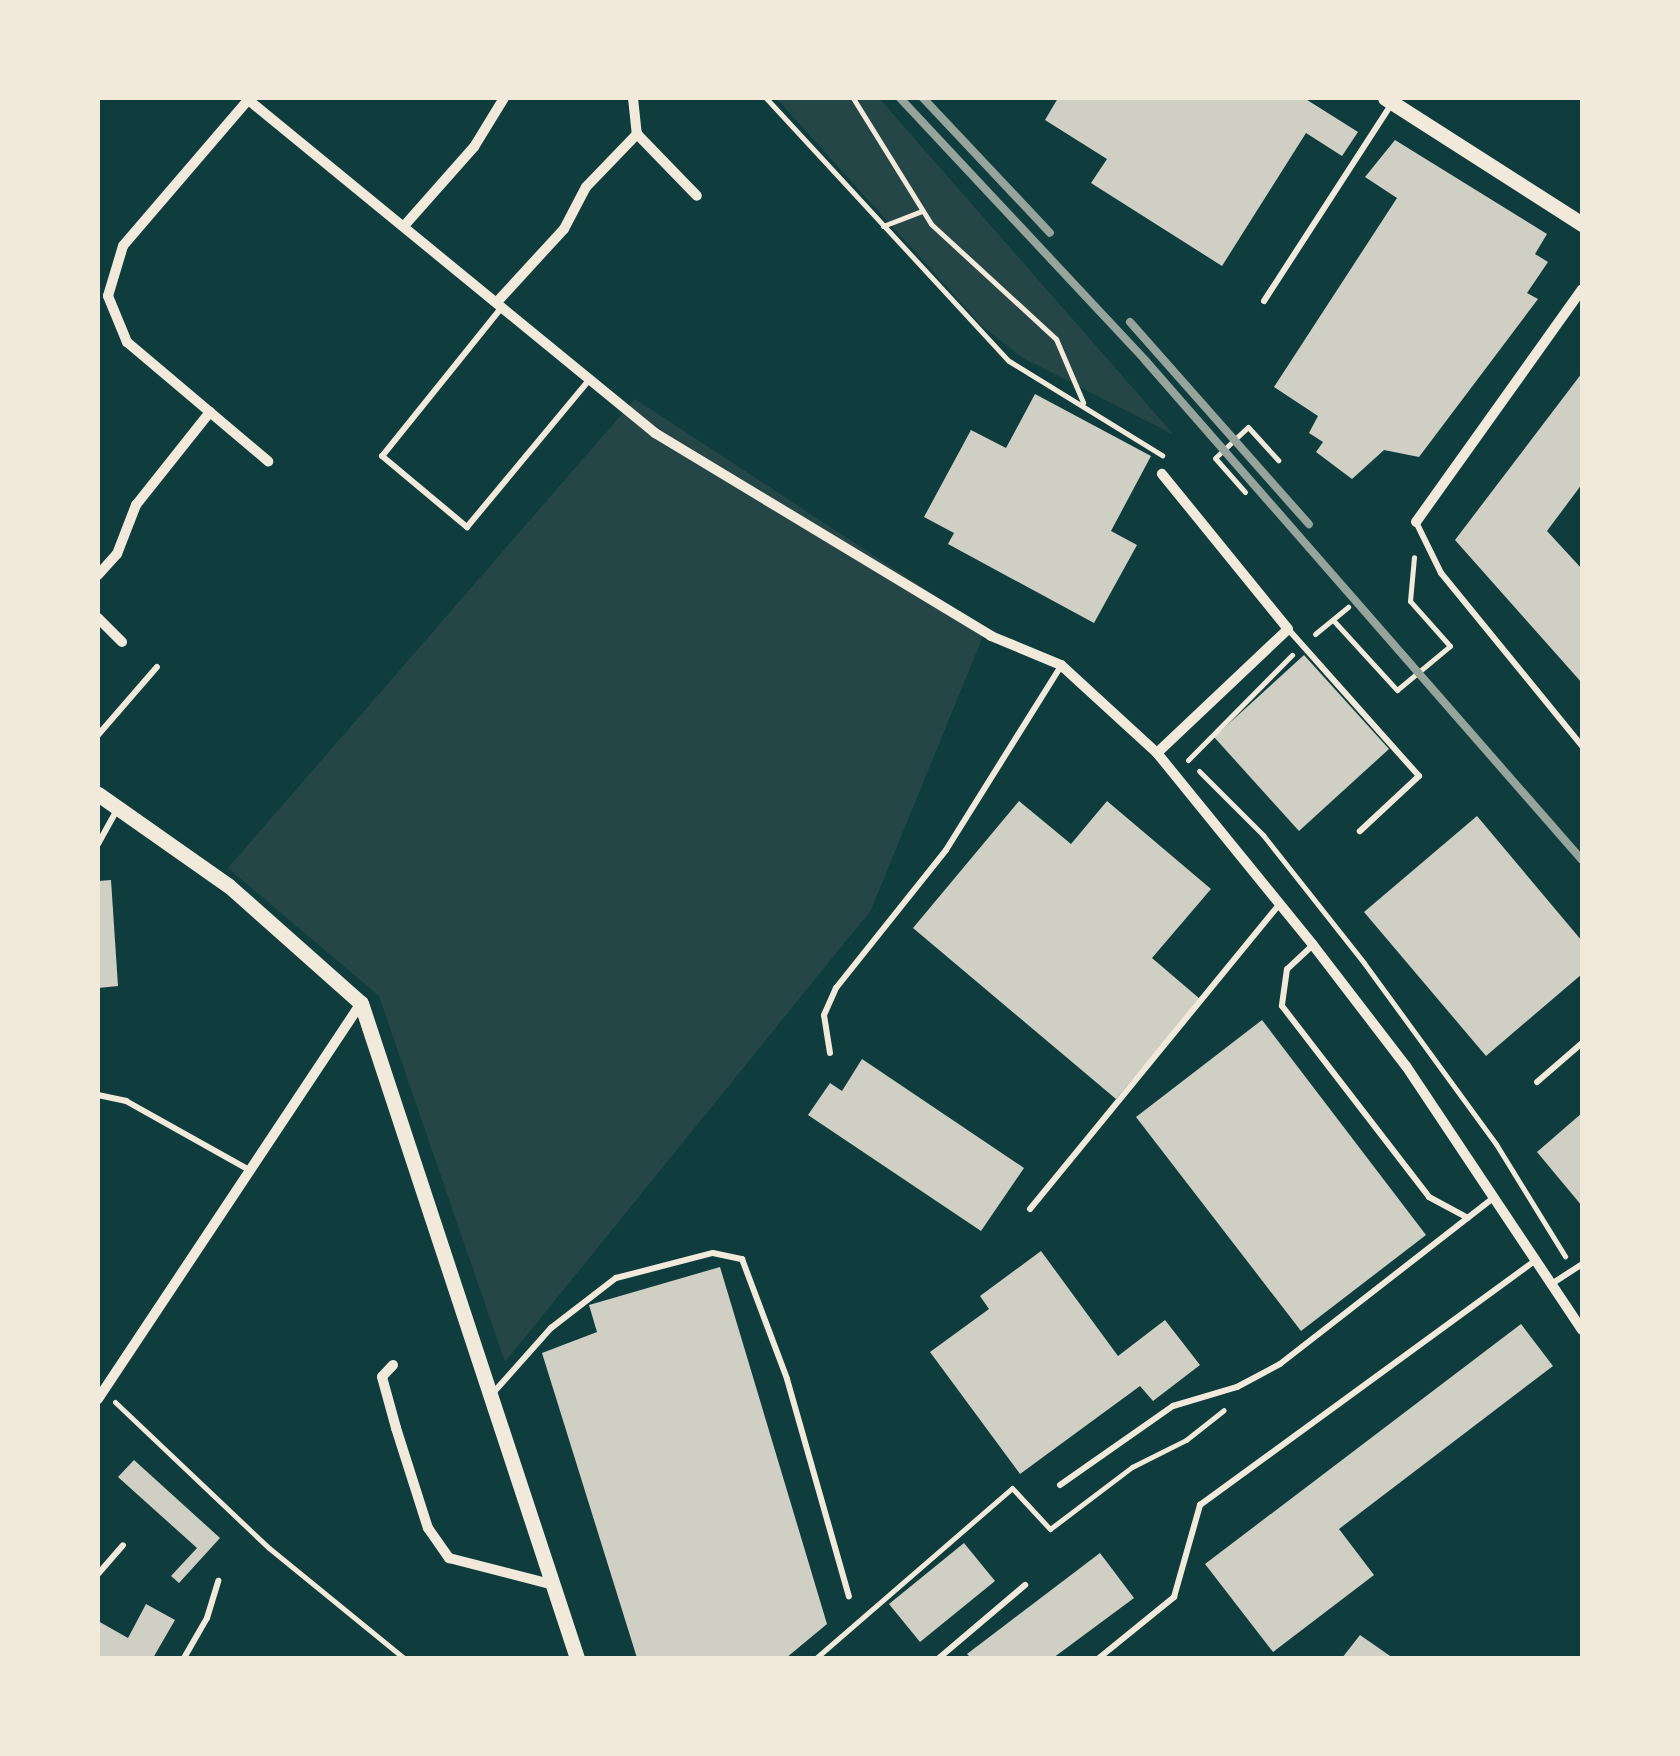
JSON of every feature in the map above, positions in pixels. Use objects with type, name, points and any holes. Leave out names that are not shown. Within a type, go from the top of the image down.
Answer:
[{"type":"street","points":[[404,226],[474,147],[504,98]]},
{"type":"street","points":[[633,98],[638,134],[696,196]]},
{"type":"street","points":[[268,461],[127,342],[103,296],[123,246],[247,99],[654,433],[991,636],[1062,665],[1156,753],[1313,945],[1406,1066],[1538,1258],[1582,1330]]},
{"type":"street","points":[[1389,100],[1582,224]]},
{"type":"street","points":[[500,304],[564,229],[586,186],[638,134]]},
{"type":"street","points":[[1416,522],[1582,289]]},
{"type":"street","points":[[98,575],[117,554],[136,505],[210,412]]},
{"type":"street","points":[[1156,753],[1288,629],[1162,474]]},
{"type":"street","points":[[98,618],[122,642]]},
{"type":"street","points":[[98,794],[119,805],[229,886],[360,1003],[577,1658]]},
{"type":"street","points":[[100,1395],[360,1003]]},
{"type":"street","points":[[393,1364],[382,1377],[396,1428],[428,1528],[449,1558],[550,1584]]},
{"type":"lane","points":[[1264,301],[1389,100]]},
{"type":"lane","points":[[500,304],[382,456],[467,527],[590,380]]},
{"type":"lane","points":[[1416,522],[1441,573],[1582,746]]},
{"type":"lane","points":[[1288,629],[1420,776],[1360,831]]},
{"type":"lane","points":[[830,1053],[824,1015],[836,988],[946,850],[1062,665]]},
{"type":"lane","points":[[98,735],[157,668]]},
{"type":"lane","points":[[98,844],[119,805]]},
{"type":"lane","points":[[1030,1209],[1280,904]]},
{"type":"lane","points":[[1313,945],[1287,969],[1282,1006],[1429,1198],[1468,1218]]},
{"type":"lane","points":[[1537,1082],[1582,1043]]},
{"type":"lane","points":[[98,1095],[126,1101],[252,1171]]},
{"type":"lane","points":[[1060,1485],[1173,1406],[1237,1387],[1280,1364],[1494,1197]]},
{"type":"lane","points":[[489,1398],[551,1328],[616,1278],[713,1253],[742,1259],[788,1378],[850,1596]]},
{"type":"lane","points":[[1099,1658],[1174,1597],[1200,1506],[1538,1258]]},
{"type":"lane","points":[[1553,1283],[1582,1264]]},
{"type":"lane","points":[[98,1574],[124,1545]]},
{"type":"lane","points":[[184,1658],[207,1618],[218,1581]]},
{"type":"lane","points":[[939,1658],[1024,1585]]},
{"type":"path","points":[[766,98],[1009,361],[1164,451]]},
{"type":"path","points":[[853,98],[922,211],[991,284],[1056,340],[1084,404]]},
{"type":"path","points":[[882,227],[922,211]]},
{"type":"path","points":[[1245,492],[1215,458],[1248,427],[1278,460]]},
{"type":"path","points":[[1332,620],[1397,690],[1450,646],[1410,601],[1416,522]]},
{"type":"path","points":[[1320,629],[1348,607]]},
{"type":"path","points":[[1294,653],[1187,760],[1264,836],[1364,963],[1496,1144],[1564,1254]]},
{"type":"path","points":[[100,1395],[269,1548],[404,1658]]},
{"type":"shaded area","points":[[776,98],[879,98],[1174,435],[1023,358],[983,327]]},
{"type":"shaded area","points":[[635,399],[986,629],[871,910],[505,1362],[379,996],[228,868]]},
{"type":"building","points":[[1058,98],[1304,98],[1358,132],[1342,156],[1306,133],[1222,266],[1091,183],[1107,159],[1045,120]]},
{"type":"building","points":[[1395,140],[1547,234],[1535,254],[1548,262],[1527,293],[1538,299],[1419,457],[1384,450],[1352,479],[1316,452],[1323,442],[1309,433],[1318,416],[1274,387],[1397,198],[1365,177]]},
{"type":"building","points":[[1582,373],[1582,484],[1547,531],[1582,569],[1582,683],[1455,540]]},
{"type":"building","points":[[1035,394],[1151,456],[1111,531],[1137,545],[1094,623],[948,544],[954,533],[924,517],[971,430],[1006,448]]},
{"type":"building","points":[[1304,655],[1389,749],[1299,831],[1214,737]]},
{"type":"building","points":[[1019,801],[1071,844],[1107,801],[1211,889],[1152,958],[1200,999],[1116,1099],[913,928]]},
{"type":"building","points":[[1477,816],[1582,941],[1582,974],[1486,1056],[1364,912]]},
{"type":"building","points":[[111,880],[118,986],[98,988],[98,881]]},
{"type":"building","points":[[1262,1020],[1426,1235],[1301,1331],[1136,1117]]},
{"type":"building","points":[[862,1059],[1024,1168],[981,1231],[808,1115],[830,1083],[842,1091]]},
{"type":"building","points":[[1582,1113],[1582,1206],[1537,1152]]},
{"type":"building","points":[[1041,1251],[1118,1356],[1165,1320],[1200,1365],[1153,1401],[1140,1386],[1020,1474],[930,1352],[989,1309],[980,1296]]},
{"type":"building","points":[[720,1267],[827,1624],[786,1658],[637,1658],[542,1353],[597,1332],[589,1305]]},
{"type":"building","points":[[1521,1324],[1553,1366],[1339,1529],[1374,1575],[1273,1652],[1205,1564]]},
{"type":"building","points":[[134,1460],[220,1538],[179,1583],[171,1576],[197,1548],[118,1477]]},
{"type":"building","points":[[964,1543],[995,1581],[920,1642],[889,1604]]},
{"type":"building","points":[[1100,1553],[1134,1598],[1053,1658],[971,1658],[967,1654]]},
{"type":"building","points":[[146,1604],[175,1620],[153,1658],[98,1657],[98,1621],[128,1638]]},
{"type":"building","points":[[1360,1635],[1393,1658],[1342,1658]]},
{"type":"railway","points":[[900,98],[1145,360],[1582,860]]},
{"type":"railway","points":[[923,98],[1050,233]]},
{"type":"railway","points":[[1130,322],[1309,524]]}]
